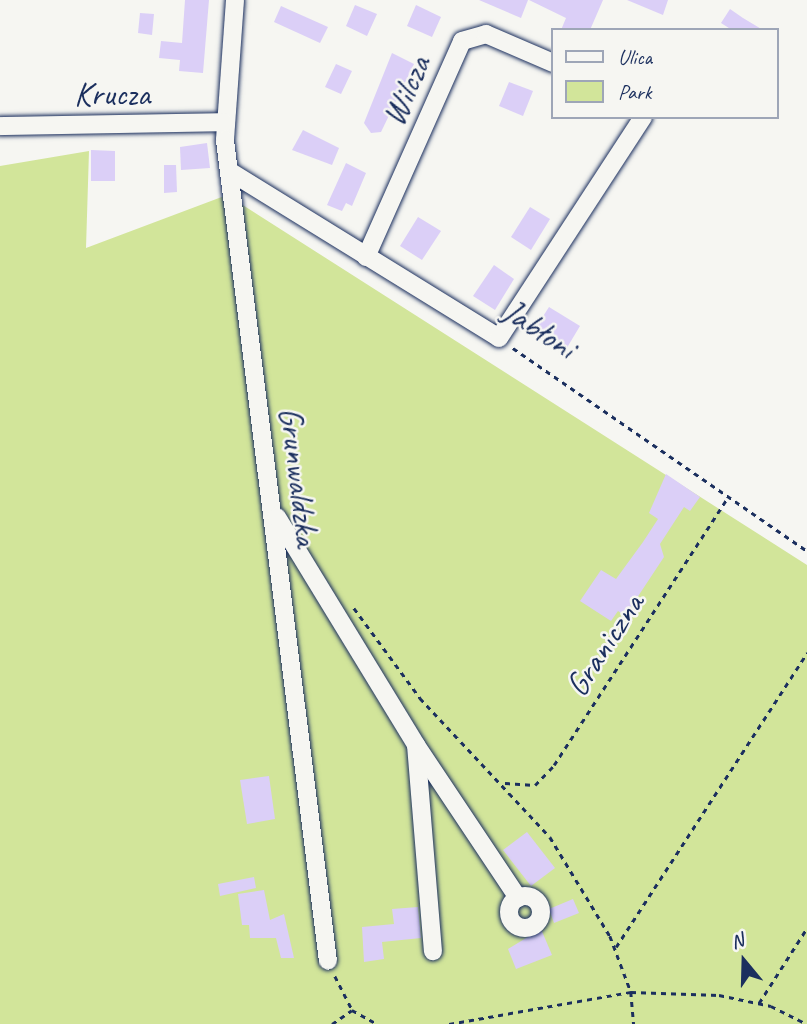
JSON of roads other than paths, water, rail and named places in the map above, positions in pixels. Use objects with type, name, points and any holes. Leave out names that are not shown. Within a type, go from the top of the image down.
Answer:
[{"type":"street","name":"Grunwaldzka","points":[[235,0],[224,122],[328,961]]},
{"type":"street","name":"Wilcza","points":[[366,257],[462,41],[486,34],[552,63]]},
{"type":"street","name":"Jabłoni","points":[[229,171],[499,338],[642,119]]},
{"type":"street","name":"Krucza","points":[[0,126],[224,122]]},
{"type":"street","points":[[274,511],[416,746],[518,898]]},
{"type":"street","points":[[416,746],[433,951]]}]
